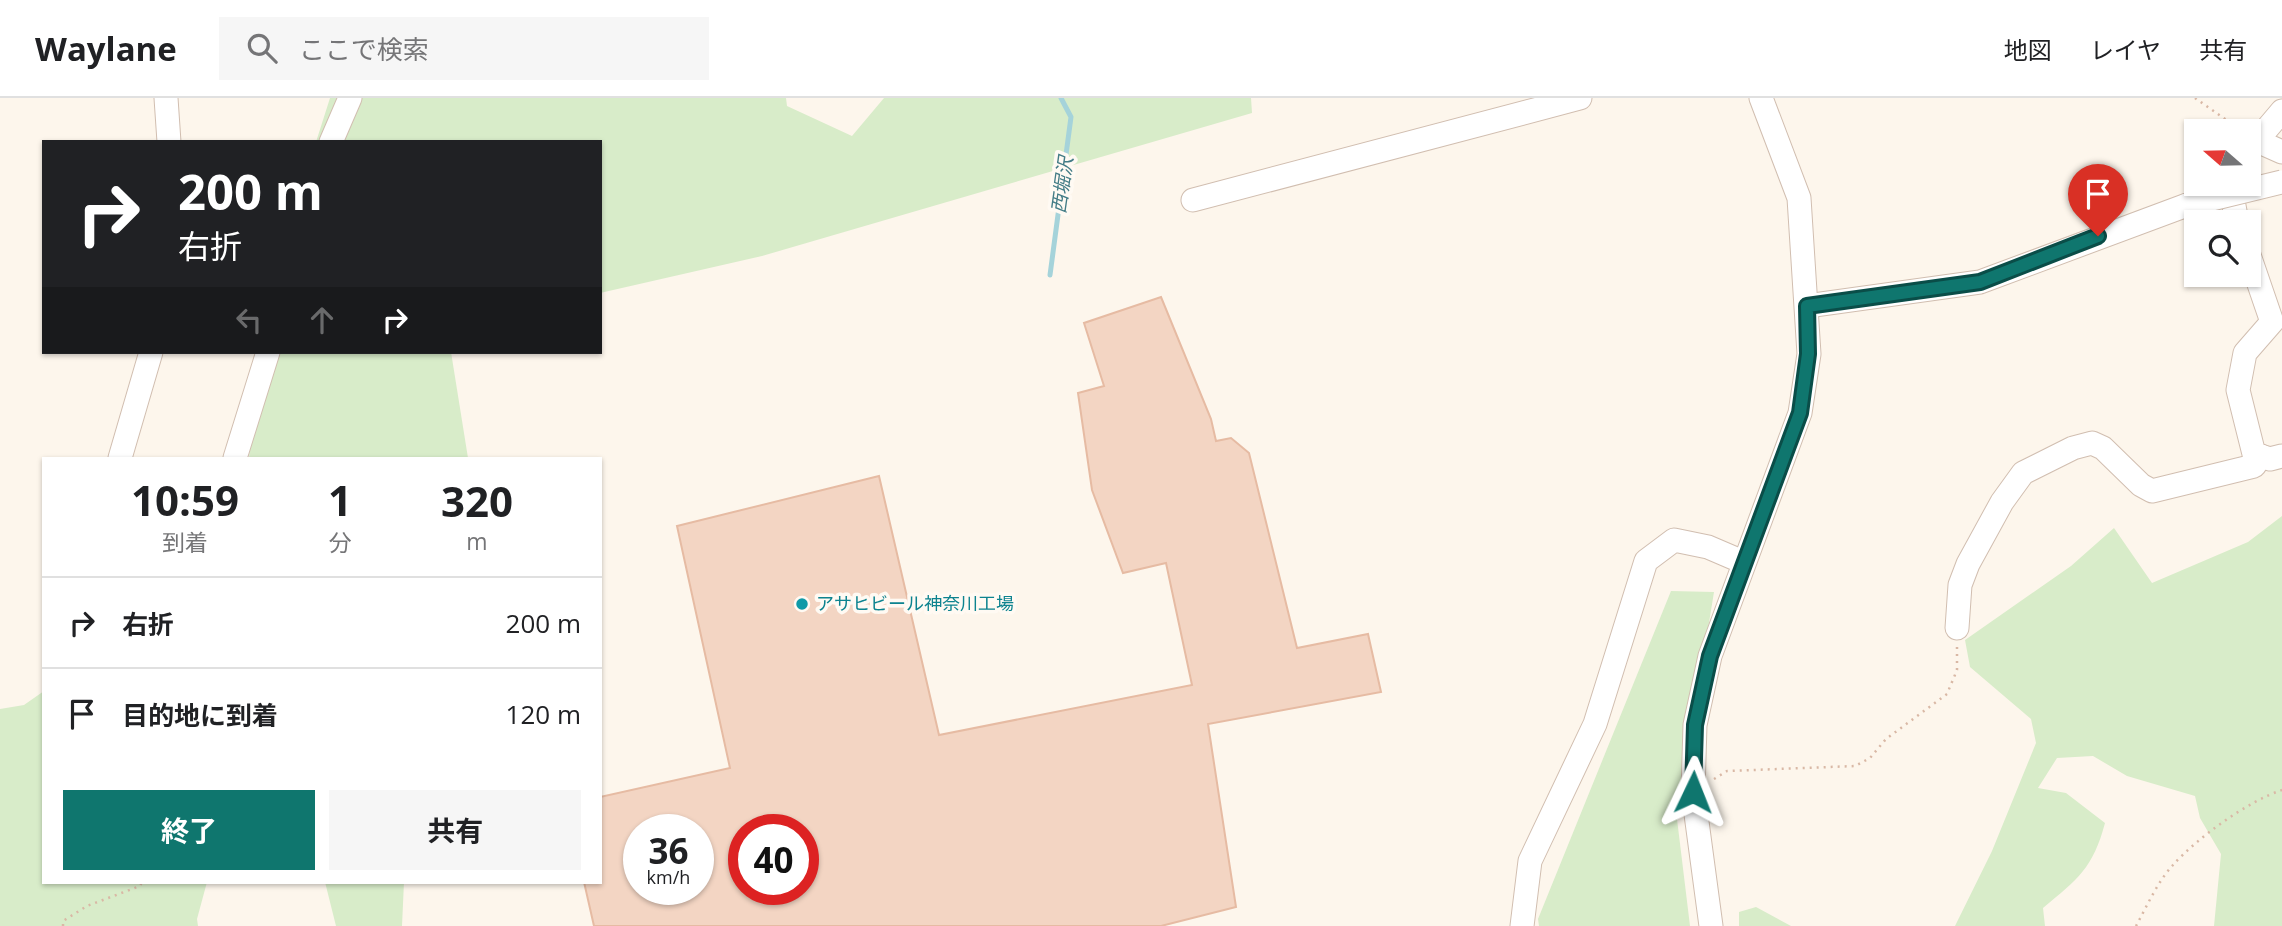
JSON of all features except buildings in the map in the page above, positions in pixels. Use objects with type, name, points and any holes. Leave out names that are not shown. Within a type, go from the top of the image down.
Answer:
[{"type":"street","points":[[166,98],[169,140]]},
{"type":"street","points":[[332,140],[350,98]]},
{"type":"street","points":[[1193,200],[1580,98]]},
{"type":"street","points":[[1711,926],[1693,792],[1695,725],[1710,656],[1800,413],[1808,354],[1799,198],[1761,98]]},
{"type":"street","points":[[2261,129],[2282,111]]},
{"type":"street","points":[[2261,144],[2282,152]]},
{"type":"street","points":[[1807,306],[1980,282],[2187,205],[2282,182]]},
{"type":"street","points":[[2260,287],[2272,322],[2245,352],[2238,390],[2254,454],[2272,456]]},
{"type":"street","points":[[120,457],[150,354]]},
{"type":"street","points":[[235,457],[267,354]]},
{"type":"street","points":[[1957,628],[1960,585],[1968,564],[2002,502],[2022,473],[2073,448],[2092,443],[2103,448],[2141,485],[2152,491],[2254,466],[2272,456]]},
{"type":"street","points":[[1522,926],[1530,861],[1595,724],[1646,561],[1674,540],[1708,547],[1743,562]]},
{"type":"path","points":[[2195,98],[2222,119]]},
{"type":"path","points":[[1693,792],[1727,771],[1855,766],[1870,758],[1886,739],[1947,694],[1957,670],[1957,628]]},
{"type":"path","points":[[2136,926],[2172,866],[2194,845],[2238,814],[2282,790]]},
{"type":"path","points":[[63,926],[63,921],[87,906],[141,887],[142,884]]},
{"type":"green space","points":[[330,98],[786,98],[787,106],[852,136],[884,98],[1251,98],[1252,113],[762,256],[602,293],[602,140],[317,140]]},
{"type":"green space","points":[[257,354],[451,354],[468,457],[249,457]]},
{"type":"green space","points":[[2282,516],[2282,926],[2214,926],[2221,854],[2200,818],[2195,796],[2127,776],[2093,756],[2057,758],[2038,788],[2066,793],[2105,823],[2095,851],[2083,871],[2043,908],[2045,926],[1955,926],[1992,851],[2036,743],[2031,719],[1970,667],[1965,640],[2071,566],[2114,528],[2152,583],[2248,542]]},
{"type":"green space","points":[[1671,591],[1714,592],[1677,819],[1690,926],[1539,926],[1538,919]]},
{"type":"green space","points":[[42,692],[42,884],[206,884],[197,919],[198,926],[0,926],[0,709],[24,705]]},
{"type":"green space","points":[[326,884],[404,884],[402,926],[336,926]]},
{"type":"green space","points":[[1756,907],[1791,926],[1739,926],[1739,912]]},
{"type":"waterway","name":"西堀沢","points":[[1050,275],[1071,117],[1061,98]]},
{"type":"place","name":"アサヒビール神奈川工場","points":[[802,604]]},
{"type":"route","points":[[1693,792],[1695,725],[1710,656],[1800,413],[1808,354],[1807,306],[1980,282],[2098,236]]}]
